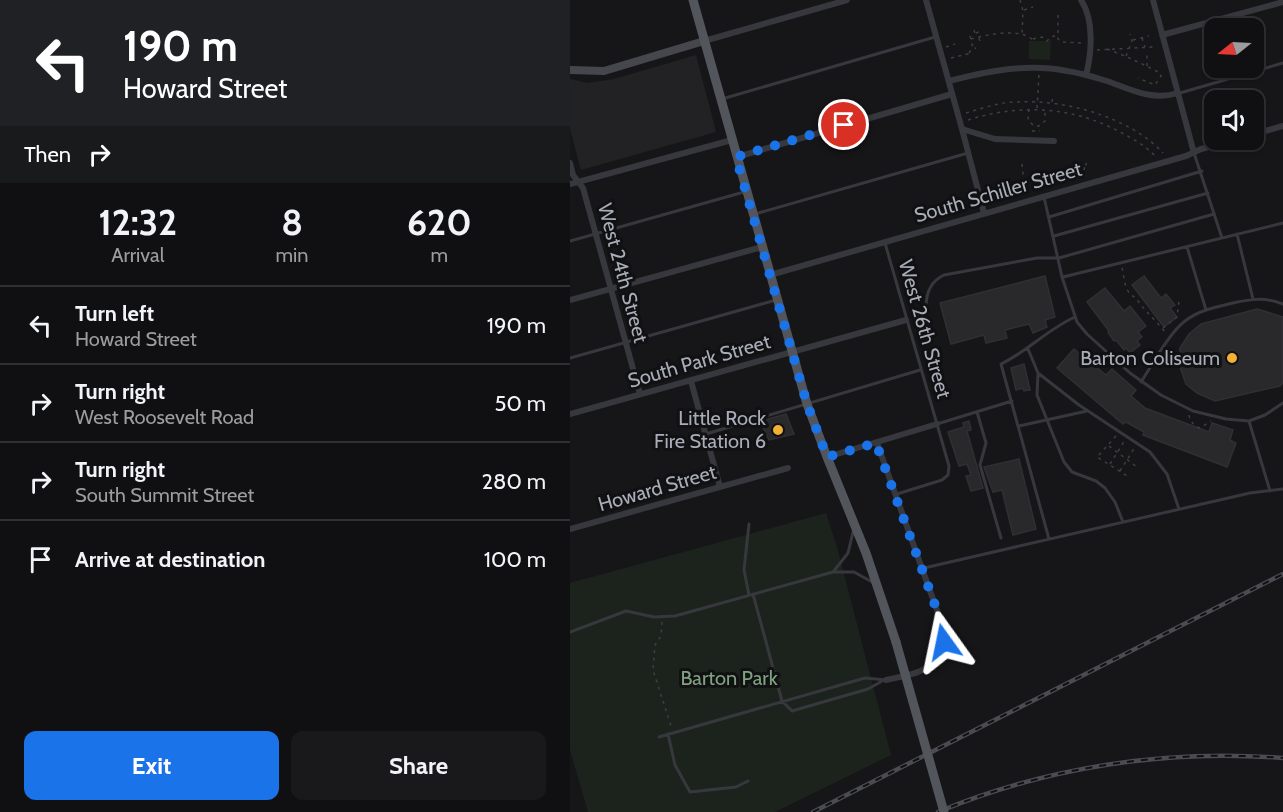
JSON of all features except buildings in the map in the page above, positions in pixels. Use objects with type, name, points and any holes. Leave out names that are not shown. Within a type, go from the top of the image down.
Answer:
[{"type":"main road","points":[[693,0],[807,404],[878,586],[944,812]]},
{"type":"street","points":[[570,70],[604,71],[847,0]]},
{"type":"street","points":[[926,0],[984,213]]},
{"type":"street","points":[[1081,0],[1088,16],[1090,43],[1086,75]]},
{"type":"street","points":[[1153,0],[1194,153]]},
{"type":"street","points":[[1162,35],[1279,2]]},
{"type":"street","points":[[949,81],[988,72],[1020,68],[1054,69],[1086,75],[1146,95],[1163,96],[1178,93]]},
{"type":"street","points":[[736,157],[952,94]]},
{"type":"street","points":[[1264,131],[1283,126]]},
{"type":"street","points":[[962,129],[995,139],[1054,141]]},
{"type":"street","points":[[570,184],[732,140]]},
{"type":"street","name":"South Schiller Street","points":[[770,275],[1204,150]]},
{"type":"street","name":"West 24th Street","points":[[570,163],[573,175],[583,188],[640,394]]},
{"type":"street","points":[[570,300],[762,247]]},
{"type":"street","name":"South Park Street","points":[[570,414],[906,320]]},
{"type":"street","points":[[691,381],[720,487]]},
{"type":"street","points":[[827,457],[937,424]]},
{"type":"street","points":[[876,443],[943,627],[944,642],[932,666],[919,672],[886,680]]},
{"type":"street","name":"Howard Street","points":[[570,529],[788,468]]},
{"type":"lane","points":[[720,100],[936,36]]},
{"type":"lane","points":[[1178,93],[1283,63]]},
{"type":"lane","points":[[753,215],[968,153]]},
{"type":"lane","points":[[1194,153],[1202,171],[1222,238]]},
{"type":"lane","points":[[1049,217],[1202,171]]},
{"type":"lane","points":[[570,241],[746,192]]},
{"type":"lane","points":[[1054,236],[1208,193]]},
{"type":"lane","points":[[1041,196],[1049,217],[1062,277],[1075,317],[1087,334],[1141,382],[1189,409],[1216,416],[1250,421],[1265,415],[1283,403]]},
{"type":"lane","points":[[926,307],[930,287],[935,280],[944,275],[1037,258],[1059,258],[1214,214]]},
{"type":"lane","points":[[1062,277],[1283,223]]},
{"type":"lane","points":[[1237,234],[1253,298]]},
{"type":"lane","name":"West 26th Street","points":[[884,242],[949,466],[948,475],[942,480],[895,495]]},
{"type":"lane","points":[[1187,247],[1206,310]]},
{"type":"lane","points":[[1141,382],[1185,320],[1206,310],[1253,298],[1268,299],[1283,304]]},
{"type":"lane","points":[[570,358],[777,300]]},
{"type":"lane","points":[[1049,539],[1001,364],[1028,349],[1075,317]]},
{"type":"lane","points":[[1028,349],[1038,373],[1037,395],[1067,467],[1072,472],[1096,481],[1105,488],[1115,502],[1123,522]]},
{"type":"lane","points":[[706,434],[920,370]]},
{"type":"lane","points":[[1038,373],[1088,411],[1150,452],[1167,474],[1179,509]]},
{"type":"lane","points":[[937,424],[1012,401]]},
{"type":"lane","points":[[1019,426],[1088,411]]},
{"type":"lane","points":[[977,412],[986,443],[980,465],[981,472],[1001,538]]},
{"type":"lane","points":[[1250,421],[1270,491]]},
{"type":"lane","points":[[922,569],[1250,493],[1283,489]]},
{"type":"lane","points":[[833,572],[848,553],[855,523]]},
{"type":"lane","points":[[749,524],[744,570],[785,707],[792,711],[868,689],[886,680]]},
{"type":"lane","points":[[570,632],[626,611],[661,618],[675,616],[833,572],[854,572],[878,586]]},
{"type":"lane","points":[[659,737],[865,678],[886,680]]},
{"type":"lane","points":[[668,734],[675,765],[690,792],[736,787],[748,781]]},
{"type":"path","points":[[1020,0],[1023,10],[1022,34]]},
{"type":"path","points":[[1023,10],[1033,7]]},
{"type":"path","points":[[1058,15],[1060,41],[1090,43]]},
{"type":"path","points":[[974,30],[981,45]]},
{"type":"path","points":[[975,33],[981,31]]},
{"type":"path","points":[[970,39],[994,33],[1022,34],[1033,40],[1035,37],[1042,37],[1047,41],[1058,35]]},
{"type":"path","points":[[1126,56],[1132,40],[1130,34]]},
{"type":"path","points":[[951,58],[971,53],[975,48],[970,36]]},
{"type":"path","points":[[1132,40],[1149,36]]},
{"type":"path","points":[[1142,38],[1145,48]]},
{"type":"path","points":[[939,49],[955,45]]},
{"type":"path","points":[[1099,50],[1153,47]]},
{"type":"path","points":[[1107,49],[1160,73],[1160,81],[1155,85],[1138,78]]},
{"type":"path","points":[[1146,67],[1147,55]]},
{"type":"path","points":[[1037,109],[1038,77]]},
{"type":"path","points":[[1052,103],[1053,95]]},
{"type":"path","points":[[966,113],[1015,102],[1059,104],[1088,110],[1118,123],[1143,137],[1163,153]]},
{"type":"path","points":[[1029,109],[1028,120],[1036,126]]},
{"type":"path","points":[[968,120],[994,113],[1029,109],[1081,116],[1130,137],[1149,150],[1161,162]]},
{"type":"path","points":[[1036,126],[1045,121],[1045,110]]},
{"type":"path","points":[[1036,126],[1036,131]]},
{"type":"path","points":[[1032,131],[1040,131]]},
{"type":"path","points":[[1084,175],[1083,166],[1086,167],[1086,163]]},
{"type":"path","points":[[1022,164],[1025,201]]},
{"type":"path","points":[[1058,171],[1060,191]]},
{"type":"path","points":[[1035,179],[1041,196]]},
{"type":"path","points":[[1004,207],[1005,186]]},
{"type":"path","points":[[1120,263],[1126,279],[1126,289],[1170,339]]},
{"type":"path","points":[[1162,329],[1178,317],[1181,300]]},
{"type":"path","points":[[1189,409],[1190,419],[1197,427],[1208,424],[1216,416]]},
{"type":"path","points":[[1119,432],[1097,457],[1129,477]]},
{"type":"path","points":[[1110,465],[1128,437]]},
{"type":"path","points":[[1120,471],[1138,444]]},
{"type":"path","points":[[1108,445],[1137,467]]},
{"type":"path","points":[[661,618],[661,636],[655,645],[653,670],[673,732]]},
{"type":"shaded area","points":[[696,55],[716,132],[581,170],[570,129],[570,79],[587,83],[614,79]]},
{"type":"green space","points":[[1029,41],[1051,41],[1050,60],[1029,59]]},
{"type":"green space","name":"Barton Park","points":[[826,513],[837,547],[891,755],[775,812],[588,812],[570,750],[570,583]]},
{"type":"railway","points":[[813,812],[1283,574]]},
{"type":"railway","points":[[938,812],[1021,783],[1107,765],[1195,756],[1283,758]]},
{"type":"place","name":"Barton Coliseum","points":[[1232,358]]},
{"type":"place","name":"Little Rock Fire Station 6","points":[[778,430]]},
{"type":"route","points":[[844,125],[736,157],[807,404],[827,457],[876,443],[943,627],[944,642]]}]
